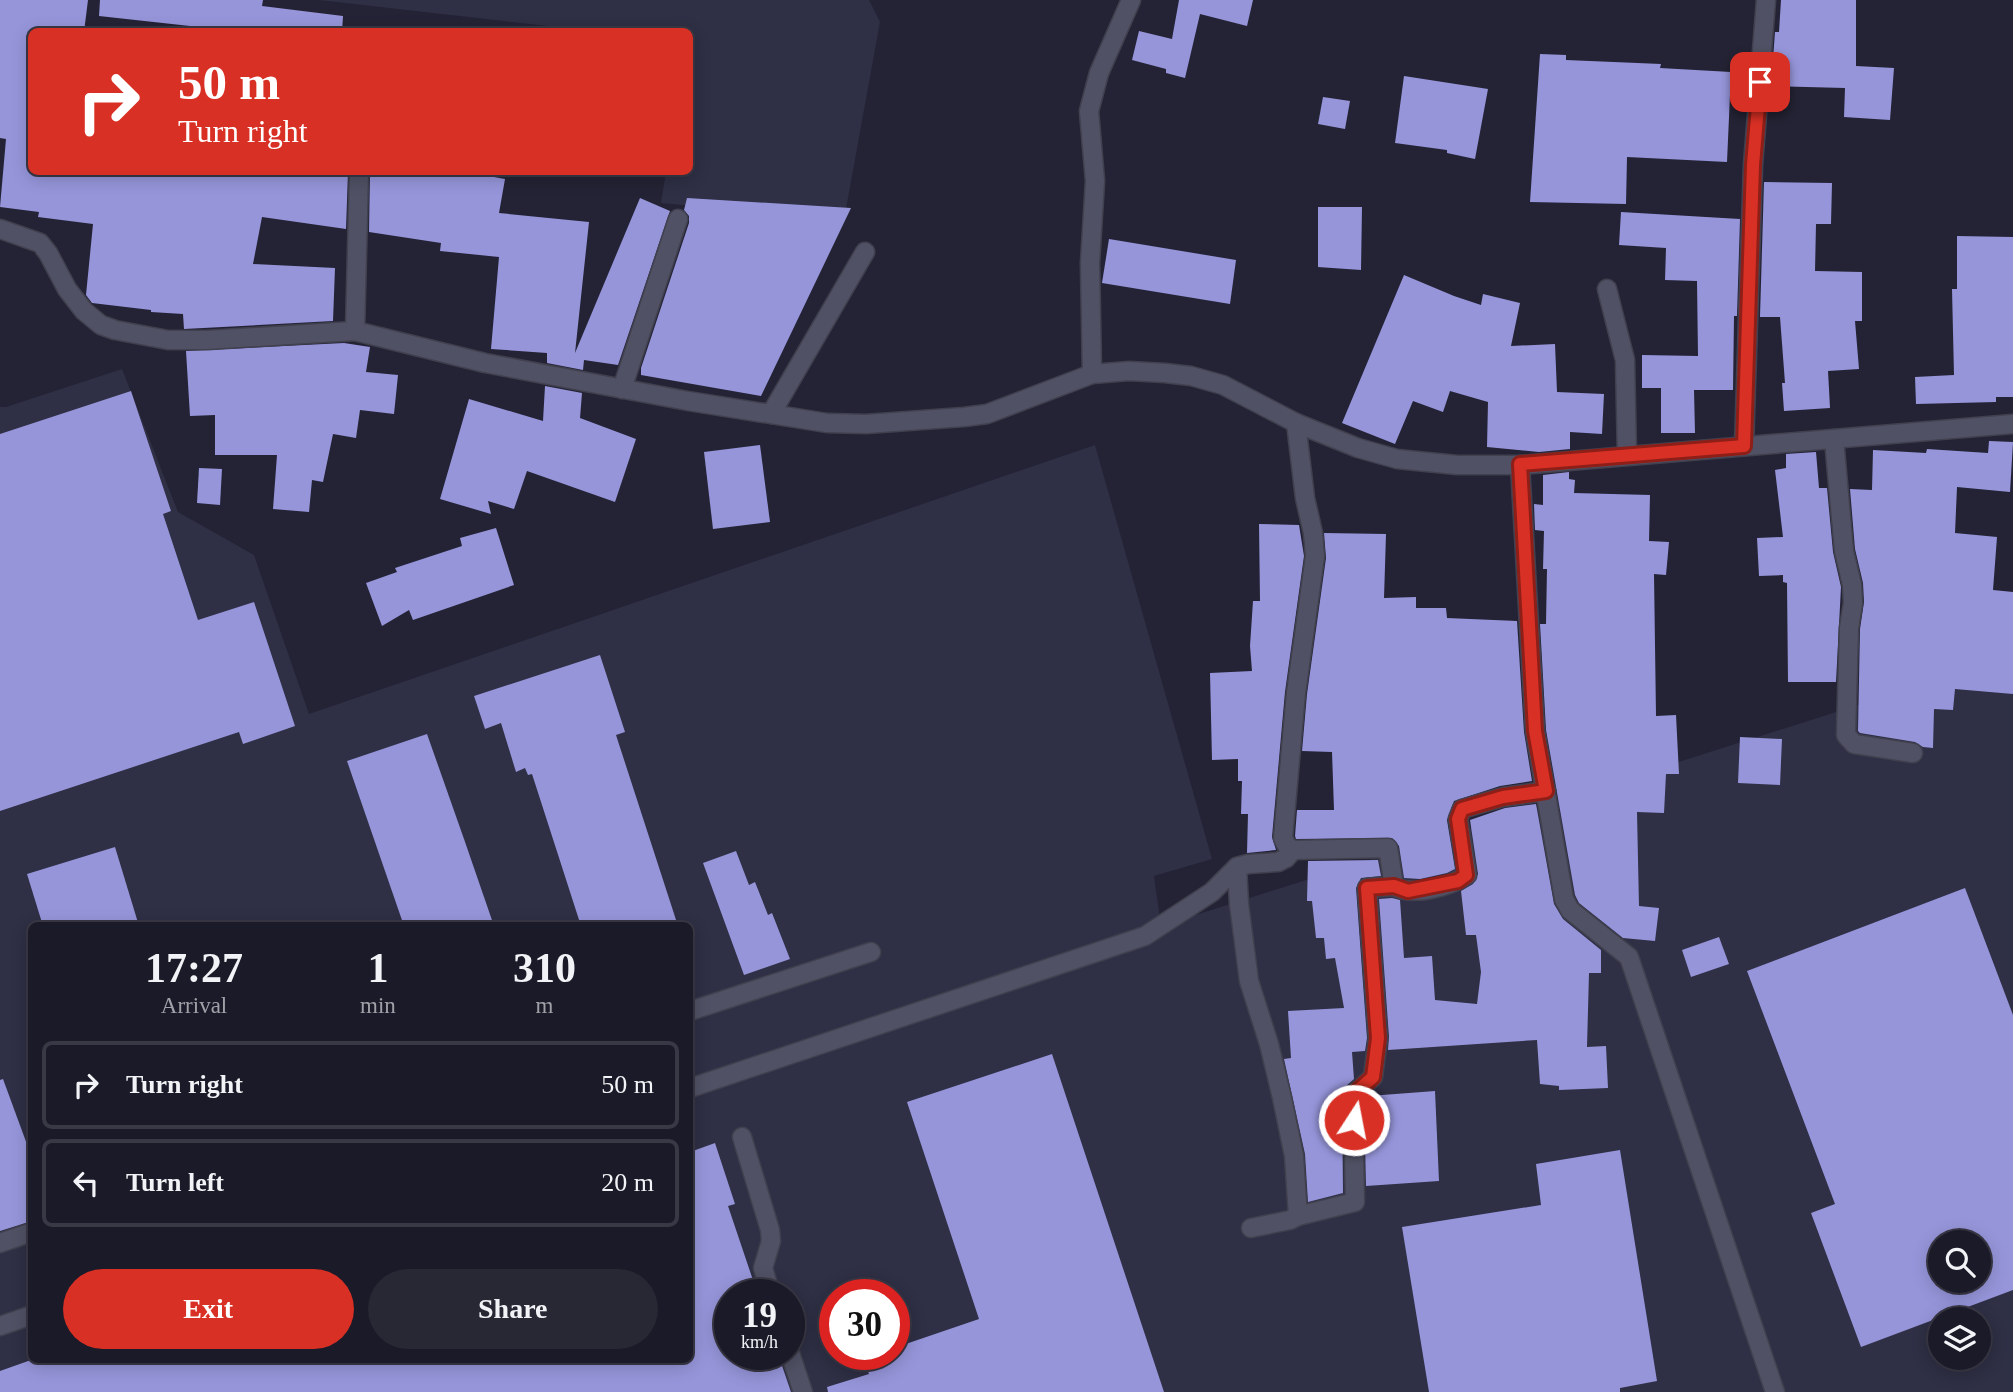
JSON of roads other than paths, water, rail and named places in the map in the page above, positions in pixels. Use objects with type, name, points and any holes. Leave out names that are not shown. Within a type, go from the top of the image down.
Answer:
[{"type":"street","points":[[1092,373],[1090,263],[1094,181],[1089,111],[1099,73],[1131,0]]},
{"type":"street","points":[[1744,446],[1753,165],[1766,0]]},
{"type":"street","points":[[355,331],[359,175]]},
{"type":"street","points":[[622,389],[678,219]]},
{"type":"street","points":[[0,229],[40,243],[67,289],[84,311],[101,325],[115,330],[168,340],[355,331],[472,360],[622,389],[827,423],[866,424],[987,414],[1092,373],[1129,371],[1191,376],[1223,385],[1296,424],[1359,448],[1397,459],[1457,465],[1520,464],[2013,424]]},
{"type":"street","points":[[771,414],[865,252]]},
{"type":"street","points":[[1607,289],[1625,360],[1627,456]]},
{"type":"street","points":[[1296,424],[1315,556],[1296,693],[1283,838],[1293,850],[1388,848],[1394,886]]},
{"type":"street","points":[[1834,439],[1844,551],[1853,603],[1849,628],[1846,735],[1854,744],[1913,753]]},
{"type":"street","points":[[1520,464],[1535,731],[1566,905],[1629,957],[1775,1392]]},
{"type":"street","points":[[1251,1228],[1352,1205],[1357,1197],[1353,1095],[1373,1077],[1378,1038],[1367,888],[1394,886],[1408,891],[1458,881],[1466,875],[1458,819],[1462,809],[1503,797],[1546,791]]},
{"type":"street","points":[[693,1086],[1145,936],[1212,892],[1237,867],[1278,862],[1293,850]]},
{"type":"street","points":[[1237,867],[1249,981],[1269,1044],[1282,1098],[1294,1156],[1298,1216]]},
{"type":"street","points":[[693,1010],[872,952]]},
{"type":"street","points":[[742,1137],[770,1230],[769,1252],[762,1268],[766,1279]]},
{"type":"street","points":[[0,1243],[28,1233]]},
{"type":"street","points":[[0,1326],[28,1316]]},
{"type":"street","points":[[796,1370],[803,1392]]}]
